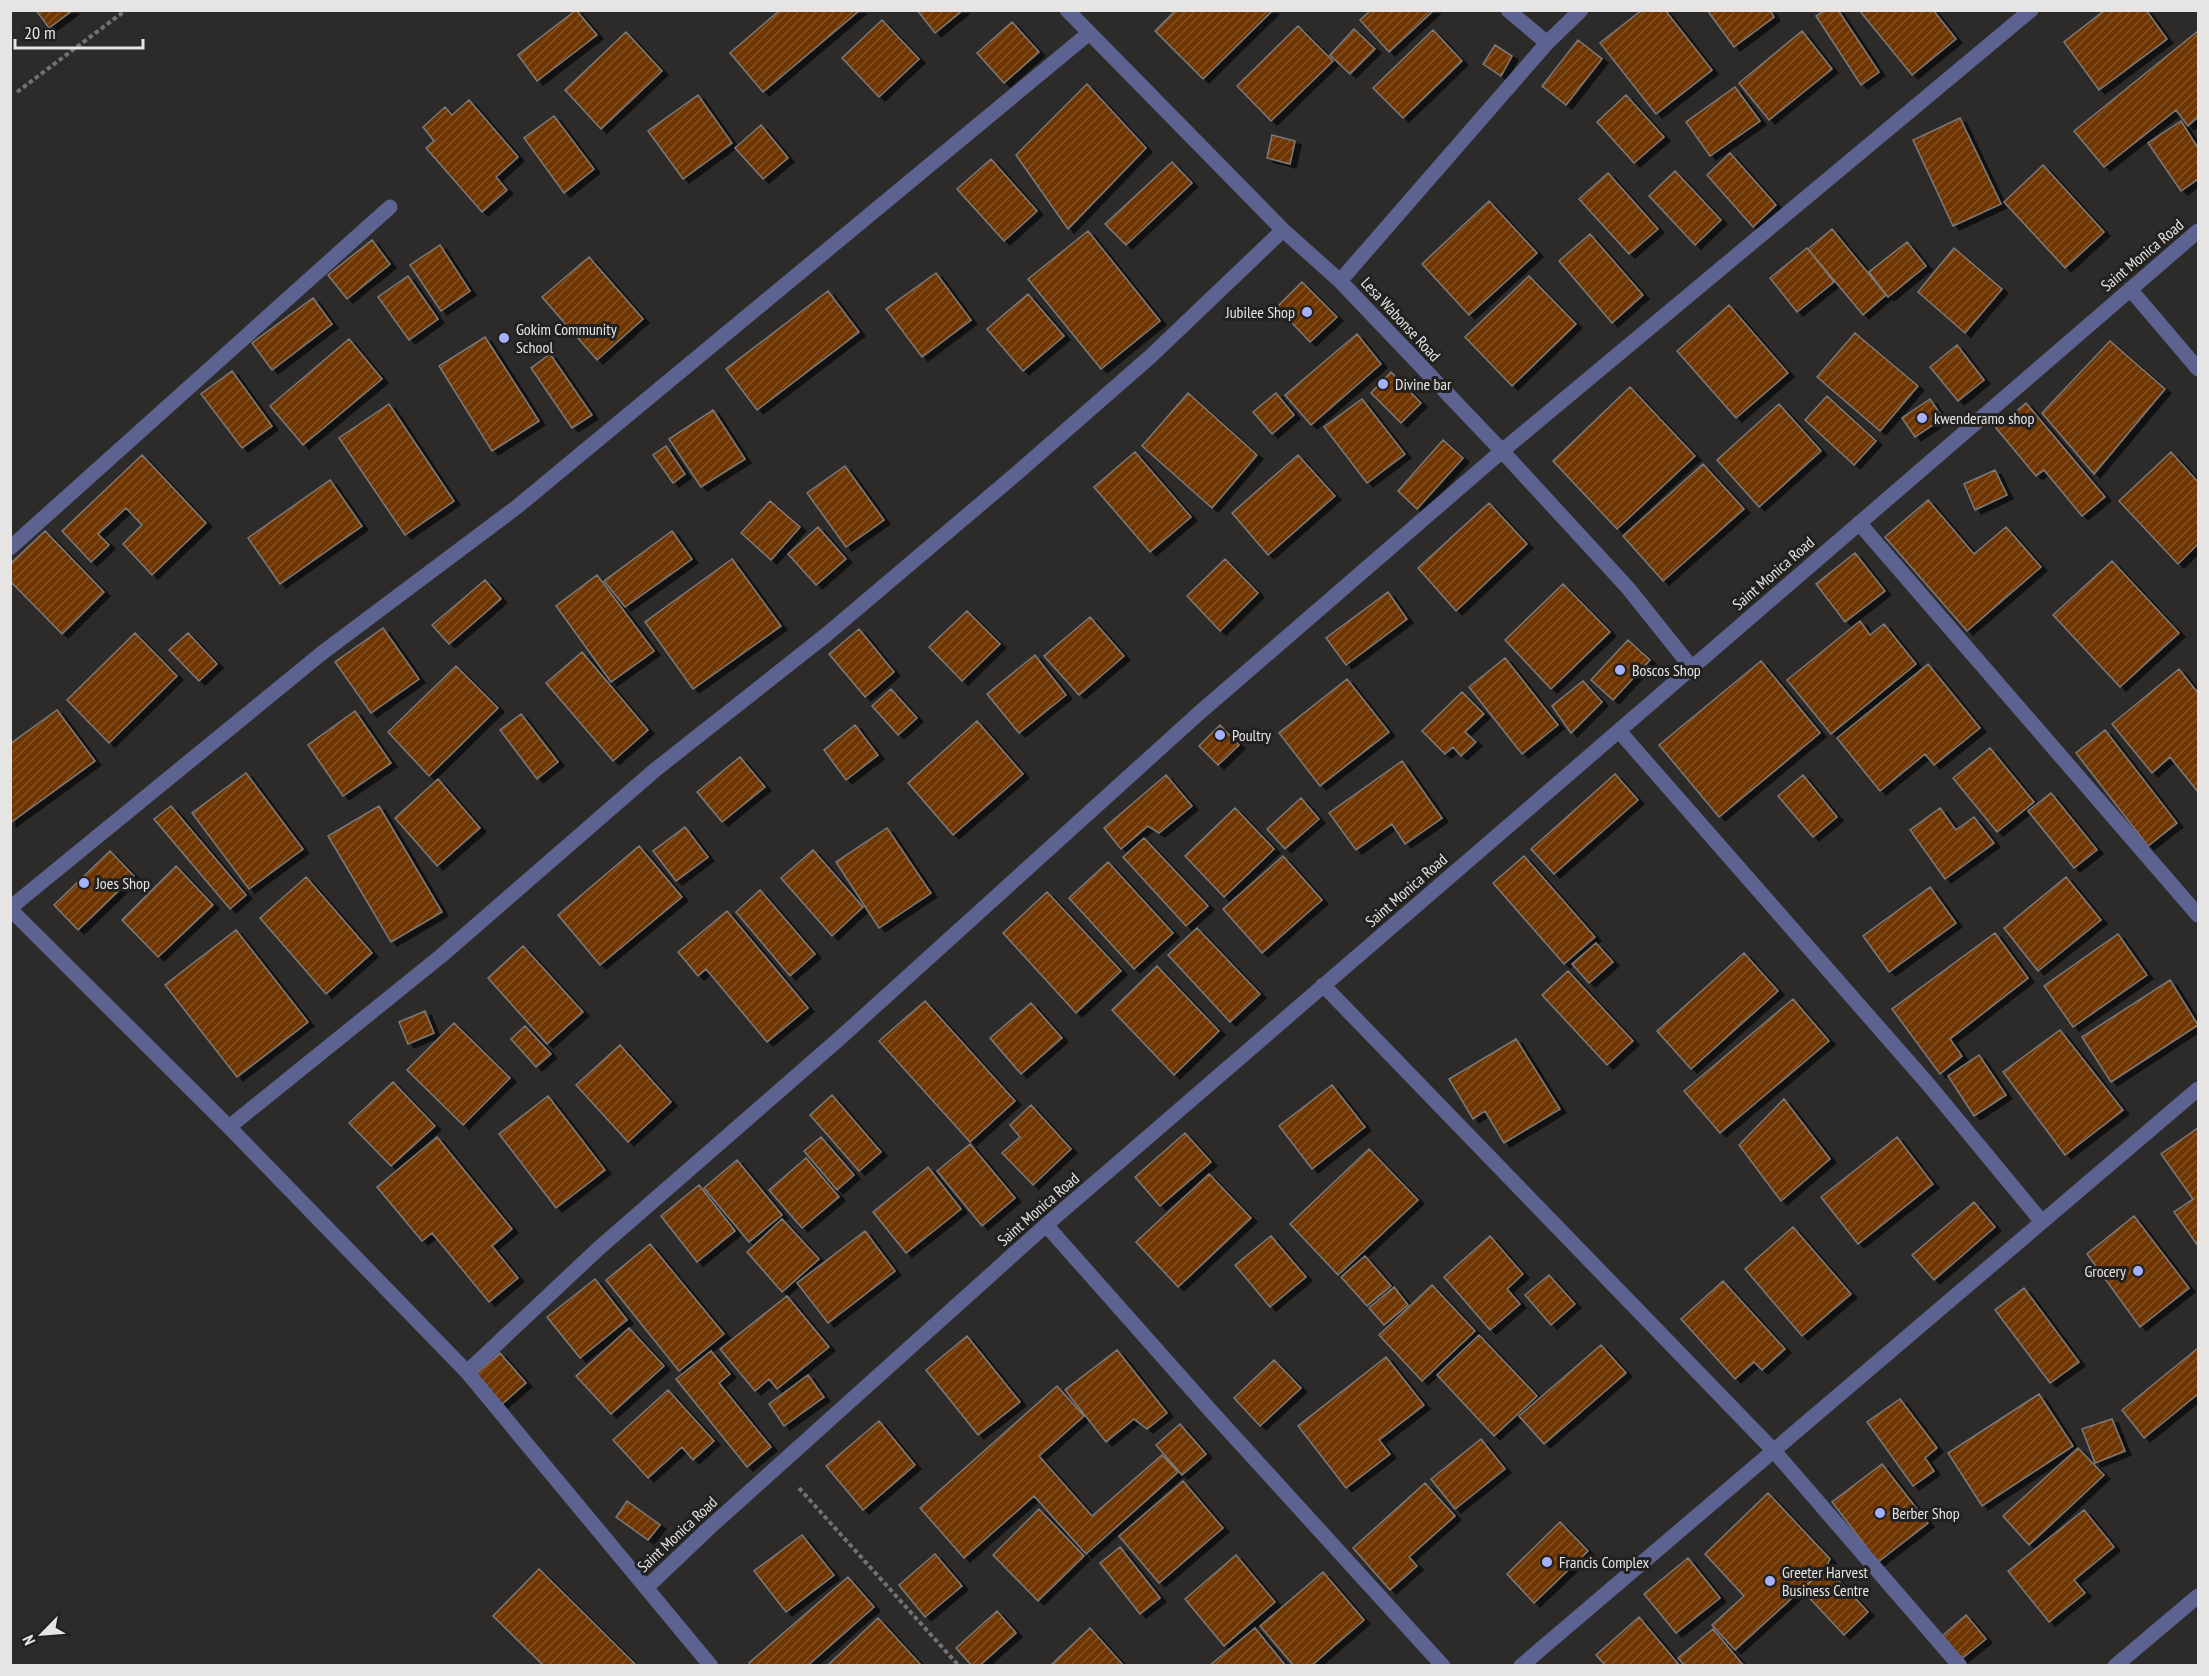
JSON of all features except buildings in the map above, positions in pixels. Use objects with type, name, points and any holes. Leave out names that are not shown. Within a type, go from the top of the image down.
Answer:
[{"type":"street","name":"Lesa Wabonse Road","points":[[1068,10],[1088,34],[1283,230],[1340,281],[1502,451],[1628,588],[1692,668]]},
{"type":"street","points":[[1508,10],[1548,43]]},
{"type":"street","points":[[1340,281],[1548,43],[1581,10]]},
{"type":"street","points":[[466,1372],[598,1249],[840,1038],[1198,714],[1502,451],[2031,10]]},
{"type":"street","points":[[711,1665],[466,1372],[229,1127],[10,909],[322,653],[527,499],[1088,34]]},
{"type":"street","points":[[10,548],[390,207]]},
{"type":"street","points":[[229,1127],[441,956],[655,770],[835,627],[1016,474],[1151,356],[1283,230]]},
{"type":"street","name":"Saint Monica Road","points":[[646,1588],[1046,1225],[2199,231]]},
{"type":"street","points":[[2130,289],[2199,369]]},
{"type":"street","points":[[1859,523],[2199,915]]},
{"type":"street","points":[[1619,730],[1928,1084],[2042,1222]]},
{"type":"street","points":[[1323,985],[1774,1451],[1960,1665]]},
{"type":"street","points":[[1521,1665],[2199,1089]]},
{"type":"street","points":[[1046,1225],[1209,1410],[1443,1665]]},
{"type":"street","points":[[2115,1665],[2199,1596]]},
{"type":"path","points":[[17,92],[126,10]]},
{"type":"path","points":[[779,1466],[959,1665]]},
{"type":"place","name":"Jubilee Shop","points":[[1307,312]]},
{"type":"place","name":"Gokim Community School","points":[[504,338]]},
{"type":"place","name":"Divine bar","points":[[1383,384]]},
{"type":"place","name":"kwenderamo shop","points":[[1922,418]]},
{"type":"place","name":"Boscos Shop","points":[[1620,670]]},
{"type":"place","name":"Poultry","points":[[1220,735]]},
{"type":"place","name":"Joes Shop","points":[[84,883]]},
{"type":"place","name":"Grocery","points":[[2138,1271]]},
{"type":"place","name":"Berber Shop","points":[[1880,1513]]},
{"type":"place","name":"Francis Complex","points":[[1547,1562]]},
{"type":"place","name":"Greeter Harvest Business Centre","points":[[1770,1581]]}]
